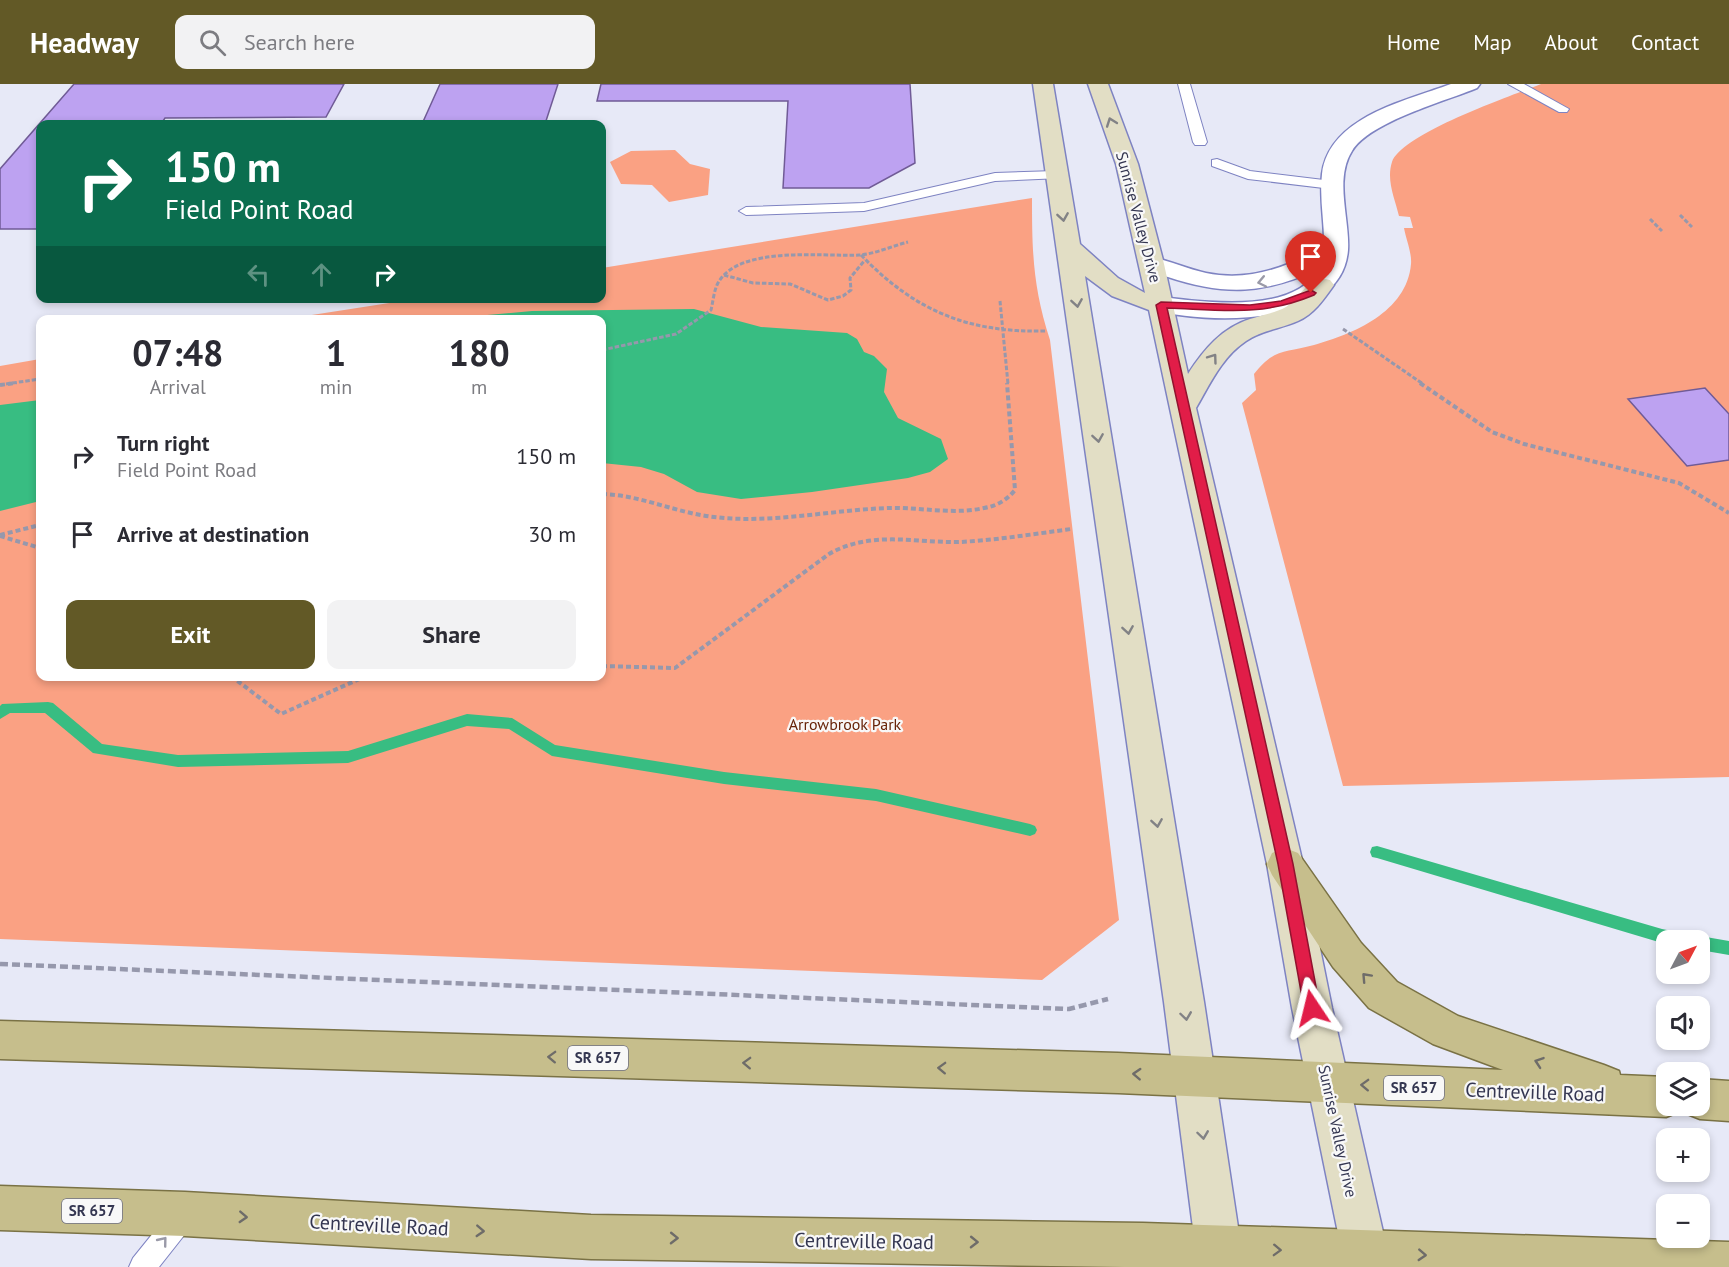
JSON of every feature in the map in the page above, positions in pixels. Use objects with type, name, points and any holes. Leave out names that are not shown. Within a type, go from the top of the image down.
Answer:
[{"type":"main road","points":[[1043,84],[1196,1077],[1220,1258]]},
{"type":"main road","name":"Sunrise Valley Drive","points":[[1098,84],[1127,164],[1152,264],[1182,408],[1285,864],[1328,1084],[1366,1260]]},
{"type":"main road","points":[[1067,245],[1089,269],[1120,293],[1146,303],[1161,305]]},
{"type":"main road","points":[[1182,408],[1225,344],[1238,333],[1296,313],[1312,299],[1321,285]]},
{"type":"main road","points":[[1285,864],[1347,955],[1383,995],[1402,1008],[1447,1030],[1650,1096]]},
{"type":"main road","name":"Centreville Road","points":[[0,1040],[1196,1077],[1650,1096]]},
{"type":"main road","points":[[1710,1100],[1729,1101]]},
{"type":"main road","name":"Centreville Road","points":[[0,1208],[185,1214],[591,1237],[1220,1258],[1729,1264]]},
{"type":"street","points":[[1161,305],[1230,309],[1267,307],[1298,300],[1321,285],[1331,270],[1335,252],[1332,185],[1338,155],[1358,132],[1382,119],[1470,84]]},
{"type":"street","points":[[1152,264],[1211,283],[1248,285],[1284,276],[1335,252]]},
{"type":"lane","points":[[1184,84],[1200,142]]},
{"type":"lane","points":[[1514,84],[1563,109]]},
{"type":"lane","points":[[1217,163],[1254,176],[1332,185]]},
{"type":"lane","points":[[746,211],[864,207],[995,177],[1056,175]]},
{"type":"lane","points":[[142,1267],[185,1214]]},
{"type":"path","points":[[1680,214],[1692,227]]},
{"type":"path","points":[[1650,219],[1662,231]]},
{"type":"path","points":[[606,349],[676,334],[711,310],[717,284],[724,275],[742,264],[764,258],[861,255],[908,242]]},
{"type":"path","points":[[861,255],[907,297],[930,311],[958,323],[1003,331],[1047,331]]},
{"type":"path","points":[[724,275],[748,283],[789,284],[813,298],[832,299],[846,295],[851,290],[850,278],[865,260]]},
{"type":"path","points":[[606,494],[642,496],[689,512],[737,520],[888,508],[968,510],[1000,504],[1015,490],[1016,478],[1000,301]]},
{"type":"path","points":[[1343,329],[1492,432],[1524,444],[1679,483],[1729,513]]},
{"type":"path","points":[[0,385],[36,380]]},
{"type":"path","points":[[0,535],[36,526]]},
{"type":"path","points":[[606,666],[675,668],[829,554],[853,540],[867,538],[950,542],[1071,529]]},
{"type":"path","points":[[0,535],[36,547]]},
{"type":"path","points":[[238,681],[281,714],[355,681]]},
{"type":"path","points":[[0,964],[1069,1010],[1108,999]]},
{"type":"green space","points":[[1541,84],[1729,84],[1729,777],[1343,786],[1242,403],[1256,390],[1254,374],[1268,360],[1281,353],[1314,345],[1361,327],[1389,308],[1400,295],[1407,281],[1411,264],[1404,228],[1413,228],[1410,217],[1399,216],[1393,196],[1390,169],[1400,151],[1415,139],[1459,117]]},
{"type":"green space","points":[[675,150],[690,164],[710,169],[708,195],[669,202],[652,185],[621,184],[610,162],[631,151]]},
{"type":"green space","name":"Arrowbrook Park","points":[[1032,198],[1035,270],[1040,303],[1050,340],[1119,920],[1042,980],[0,939],[0,366],[36,360],[36,681],[606,681],[606,315],[312,315],[389,303],[606,303],[606,267]]},
{"type":"shaded area","points":[[694,309],[761,327],[847,333],[857,339],[864,352],[874,356],[887,369],[884,392],[898,418],[941,439],[948,459],[930,472],[908,478],[812,492],[741,499],[697,492],[664,474],[641,467],[606,463],[606,315],[487,315],[532,311]]},
{"type":"shaded area","points":[[36,400],[36,502],[0,511],[0,405]]},
{"type":"building","points":[[74,84],[344,84],[326,117],[43,120]]},
{"type":"building","points":[[440,84],[558,84],[546,120],[424,120]]},
{"type":"building","points":[[601,84],[910,84],[915,163],[869,188],[783,188],[788,101],[597,101]]},
{"type":"building","points":[[36,128],[36,229],[0,229],[0,169]]},
{"type":"building","points":[[1705,388],[1729,414],[1729,460],[1687,466],[1628,399]]},
{"type":"waterway","points":[[0,714],[7,708],[48,707],[98,749],[178,761],[348,757],[467,720],[512,724],[552,750],[724,778],[876,795],[1030,830]]},
{"type":"waterway","points":[[1377,852],[1656,934]]},
{"type":"waterway","points":[[1710,945],[1729,948]]},
{"type":"route","points":[[1311,293],[1298,300],[1267,307],[1206,309],[1161,305],[1182,408],[1285,864],[1312,1008]]}]
